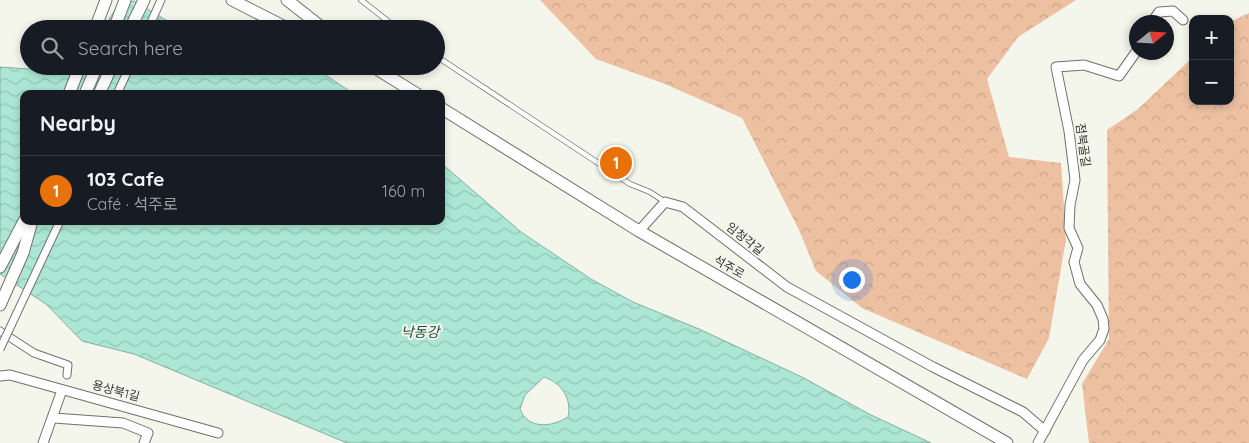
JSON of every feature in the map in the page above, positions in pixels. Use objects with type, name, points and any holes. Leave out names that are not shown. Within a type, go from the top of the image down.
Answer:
[{"type":"street","points":[[98,20],[106,0]]},
{"type":"street","points":[[117,20],[125,0]]},
{"type":"street","points":[[134,20],[144,0]]},
{"type":"street","points":[[152,20],[161,0]]},
{"type":"street","points":[[232,0],[271,20]]},
{"type":"street","points":[[287,0],[313,20]]},
{"type":"street","points":[[1157,15],[1159,12],[1173,10],[1183,20]]},
{"type":"street","name":"점북골길","points":[[1038,443],[1083,360],[1100,340],[1104,329],[1103,319],[1097,305],[1080,284],[1074,262],[1078,248],[1070,228],[1070,205],[1075,180],[1056,67],[1084,65],[1118,76],[1130,60]]},
{"type":"street","points":[[71,90],[76,75]]},
{"type":"street","points":[[87,90],[93,75]]},
{"type":"street","points":[[101,90],[108,75]]},
{"type":"street","points":[[119,90],[126,75]]},
{"type":"street","points":[[385,75],[410,90]]},
{"type":"street","name":"석주로","points":[[445,110],[639,231],[1007,443]]},
{"type":"street","points":[[639,231],[665,202]]},
{"type":"street","name":"임청각길","points":[[665,202],[683,207],[787,287],[860,325],[933,367],[1023,412],[1045,431]]},
{"type":"street","points":[[0,267],[22,225]]},
{"type":"street","points":[[0,305],[23,253],[31,225]]},
{"type":"street","points":[[0,348],[58,225]]},
{"type":"street","points":[[0,331],[34,352],[68,366],[66,375]]},
{"type":"street","name":"용상북1길","points":[[0,376],[10,375],[218,433]]},
{"type":"street","points":[[44,443],[62,390]]},
{"type":"street","points":[[124,423],[144,412]]},
{"type":"street","points":[[54,418],[124,423],[148,433],[144,443]]},
{"type":"lane","points":[[361,0],[387,20]]},
{"type":"lane","name":"임청각길","points":[[445,62],[630,184],[650,192],[665,202]]},
{"type":"green space","points":[[540,0],[1076,0],[1018,37],[987,79],[1009,157],[1061,163],[1066,239],[1049,338],[1027,379],[862,308],[816,271],[799,230],[742,118],[665,84],[596,59]]},
{"type":"green space","points":[[1249,13],[1249,443],[1089,443],[1082,384],[1109,339],[1107,130],[1138,109],[1189,61],[1189,105],[1234,105],[1234,20]]},
{"type":"water","points":[[134,1],[166,20],[109,20],[118,5]]},
{"type":"water","name":"낙동강","points":[[0,67],[20,68],[20,75],[326,75],[348,90],[20,90],[20,225],[445,225],[445,166],[521,232],[591,279],[633,302],[699,329],[804,378],[869,414],[931,443],[347,443],[134,354],[82,341],[46,304],[0,274]],"holes":[[[544,377],[556,383],[567,398],[568,417],[555,423],[541,425],[529,421],[520,409],[525,395]]]},
{"type":"place","name":"103 Cafe","points":[[616,163]]}]
